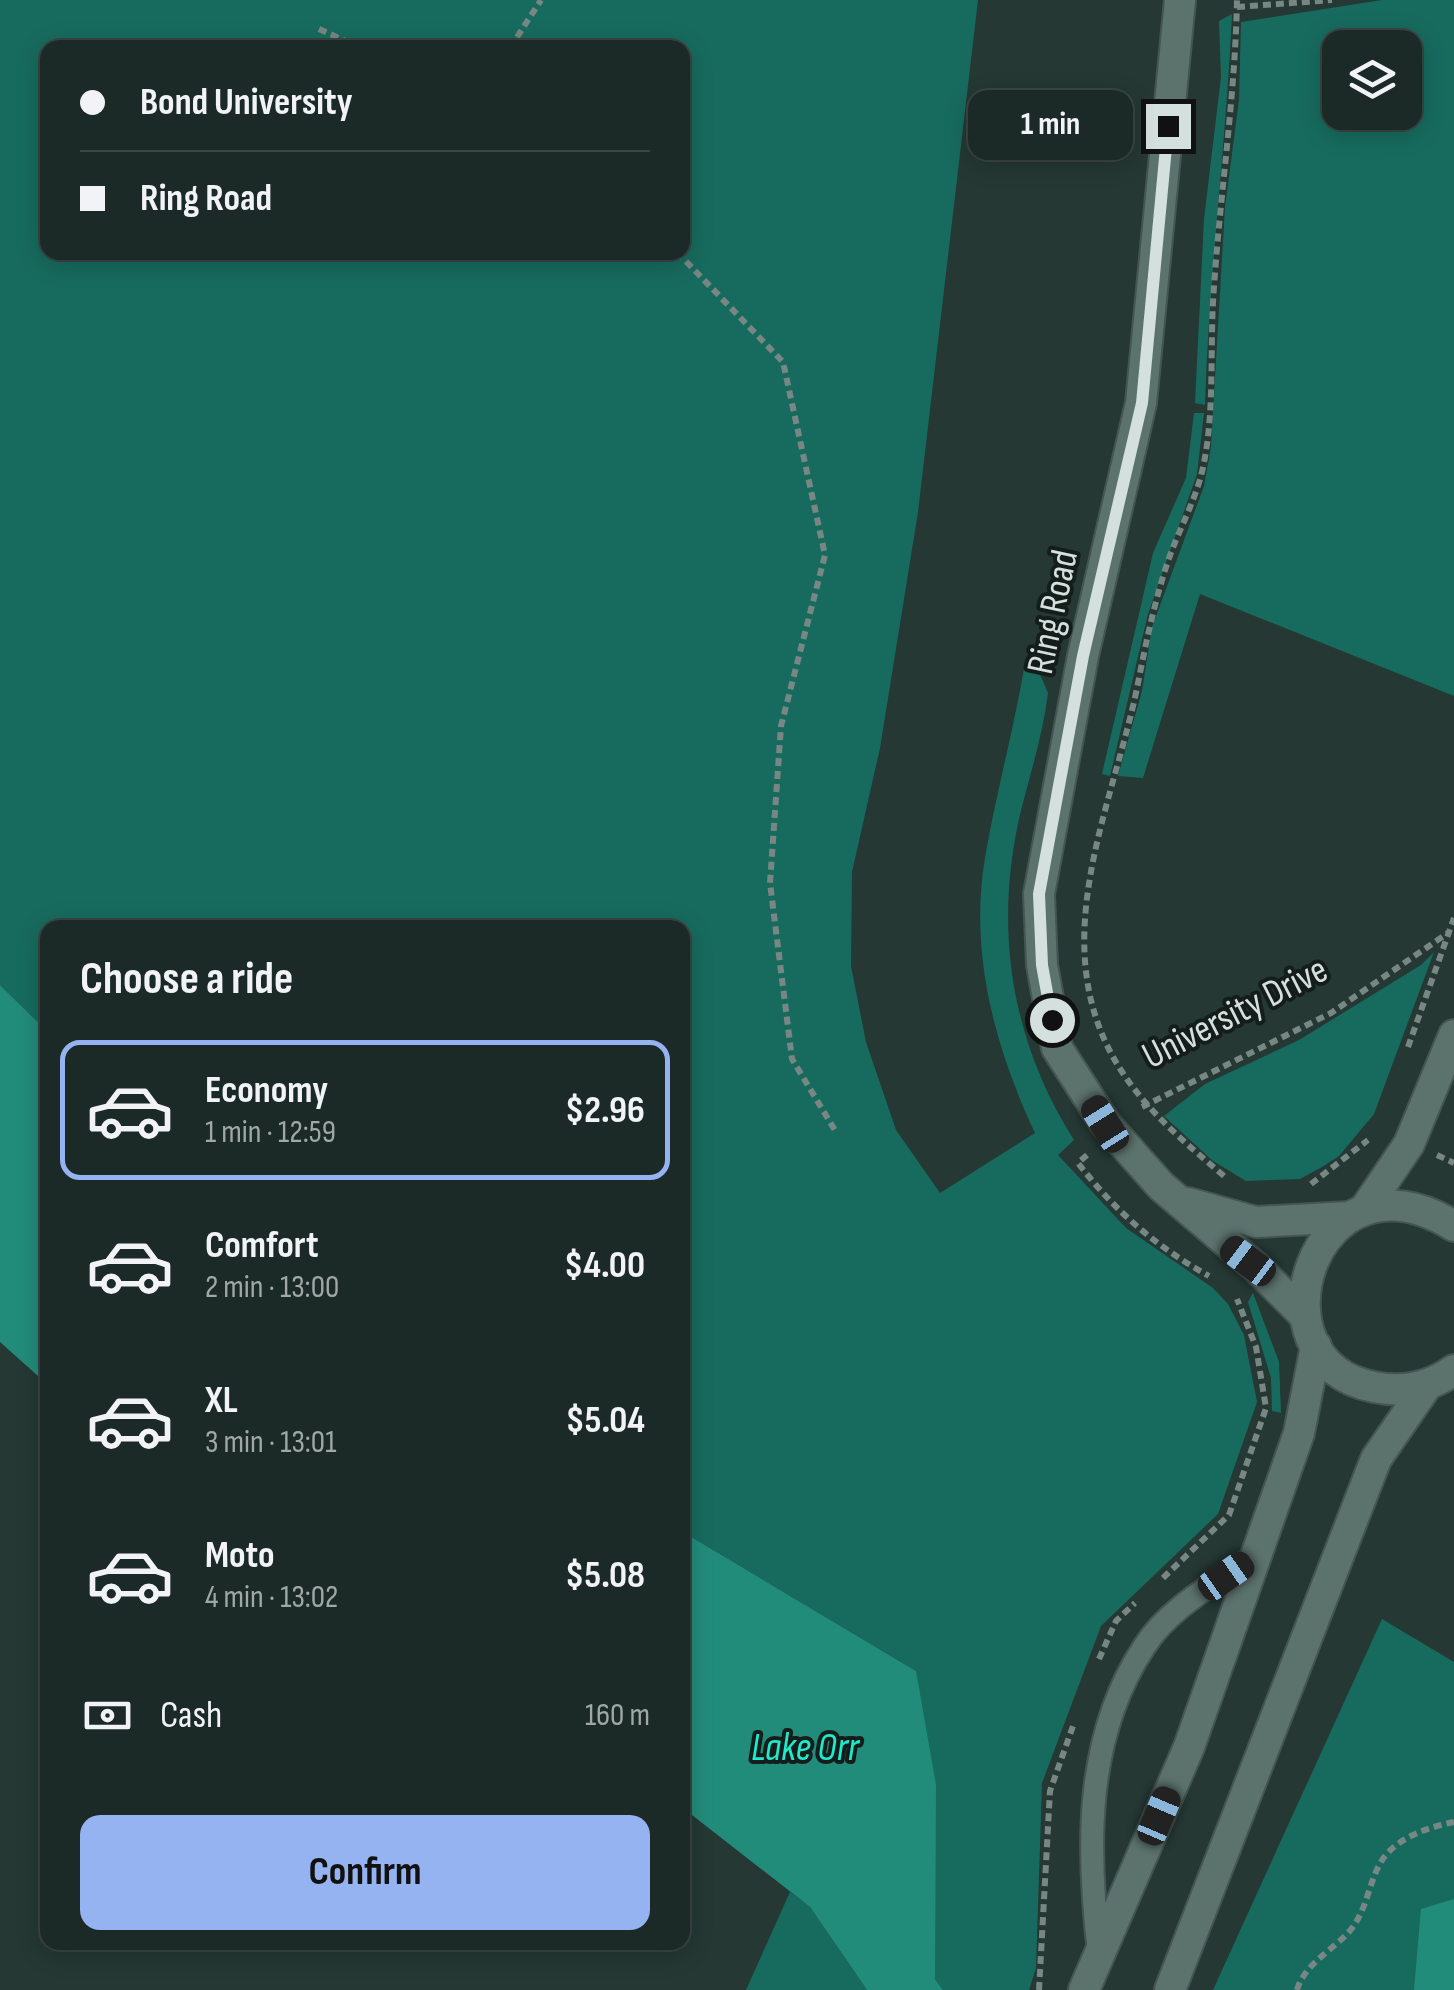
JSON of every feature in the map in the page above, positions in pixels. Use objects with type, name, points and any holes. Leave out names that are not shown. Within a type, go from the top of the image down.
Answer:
[{"type":"street","name":"Ring Road","points":[[1180,0],[1142,403],[1083,656],[1039,894],[1042,965],[1057,1048],[1112,1132],[1176,1199],[1256,1267],[1305,1316]]},
{"type":"street","points":[[1447,1375],[1396,1391],[1364,1385],[1337,1370],[1316,1346],[1305,1316],[1304,1288],[1311,1260],[1326,1236],[1357,1213],[1409,1144],[1454,1034]]},
{"type":"street","points":[[1176,1199],[1256,1222],[1403,1205],[1431,1212],[1454,1226]]},
{"type":"street","points":[[1084,1990],[1189,1747],[1300,1433],[1316,1346]]},
{"type":"street","points":[[1170,1990],[1376,1460],[1447,1375]]},
{"type":"lane","points":[[1100,1956],[1091,1867],[1093,1794],[1098,1760],[1119,1698],[1144,1646],[1206,1589],[1256,1555]]},
{"type":"path","points":[[515,40],[541,0]]},
{"type":"path","points":[[1234,1185],[1144,1105],[1100,1024],[1089,992],[1085,920],[1097,832],[1140,677],[1146,635],[1201,476],[1206,446],[1218,248],[1234,109],[1237,4],[1332,0]]},
{"type":"path","points":[[319,28],[344,40]]},
{"type":"path","points":[[685,260],[783,362],[825,554],[781,726],[770,883],[792,1058],[836,1132]]},
{"type":"path","points":[[1404,1058],[1454,918]]},
{"type":"path","name":"University Drive","points":[[1160,1580],[1228,1515],[1266,1408],[1265,1384],[1236,1297],[1167,1252],[1113,1208],[1078,1163],[1144,1105],[1331,1014],[1449,932]]},
{"type":"path","points":[[1297,1188],[1314,1183],[1378,1130]]},
{"type":"path","points":[[1096,1668],[1116,1621],[1146,1594]]},
{"type":"path","points":[[1039,1990],[1050,1791],[1075,1720]]},
{"type":"path","points":[[1297,1990],[1300,1979],[1366,1909],[1384,1857],[1413,1834],[1454,1822]]},
{"type":"shaded area","points":[[0,0],[978,0],[918,512],[880,748],[852,872],[851,966],[866,1042],[896,1130],[940,1193],[1035,1133],[997,1034],[980,929],[985,858],[1025,663],[1039,672],[1048,693],[1012,862],[1009,945],[1014,986],[1036,1065],[1074,1140],[1058,1155],[1126,1228],[1213,1288],[1228,1304],[1244,1335],[1257,1402],[1218,1514],[1101,1626],[1042,1783],[1036,1968],[1029,1990],[943,1990],[935,1979],[916,1671],[690,1536],[690,920],[40,920],[40,1024],[0,985]]},
{"type":"shaded area","points":[[1382,0],[1454,0],[1454,696],[1200,594],[1143,778],[1118,776],[1142,691],[1152,627],[1204,486],[1211,447],[1225,207],[1239,100],[1241,22]]},
{"type":"shaded area","points":[[1232,14],[1205,405],[1195,403],[1204,219],[1221,77],[1219,21]]},
{"type":"shaded area","points":[[1194,413],[1204,413],[1197,474],[1148,614],[1110,776],[1102,774],[1153,553],[1186,478]]},
{"type":"shaded area","points":[[1434,952],[1374,1114],[1339,1156],[1322,1167],[1300,1179],[1246,1181],[1213,1161],[1164,1116],[1205,1084],[1299,1040],[1421,965]]},
{"type":"shaded area","points":[[1253,1293],[1279,1362],[1281,1413],[1272,1411],[1271,1378],[1248,1302]]},
{"type":"shaded area","points":[[1382,1619],[1454,1662],[1454,1990],[1213,1990]]},
{"type":"shaded area","points":[[790,1892],[810,1907],[867,1990],[746,1990]]},
{"type":"water","points":[[0,985],[40,1024],[40,1378],[0,1342]]},
{"type":"water","name":"Lake Orr","points":[[690,1536],[916,1671],[936,1785],[935,1979],[943,1990],[867,1990],[810,1907],[690,1813]]},
{"type":"water","points":[[1454,1899],[1454,1990],[1414,1990],[1421,1909]]},
{"type":"route","points":[[1052,1020],[1042,965],[1039,894],[1083,656],[1142,403],[1168,126]]}]
